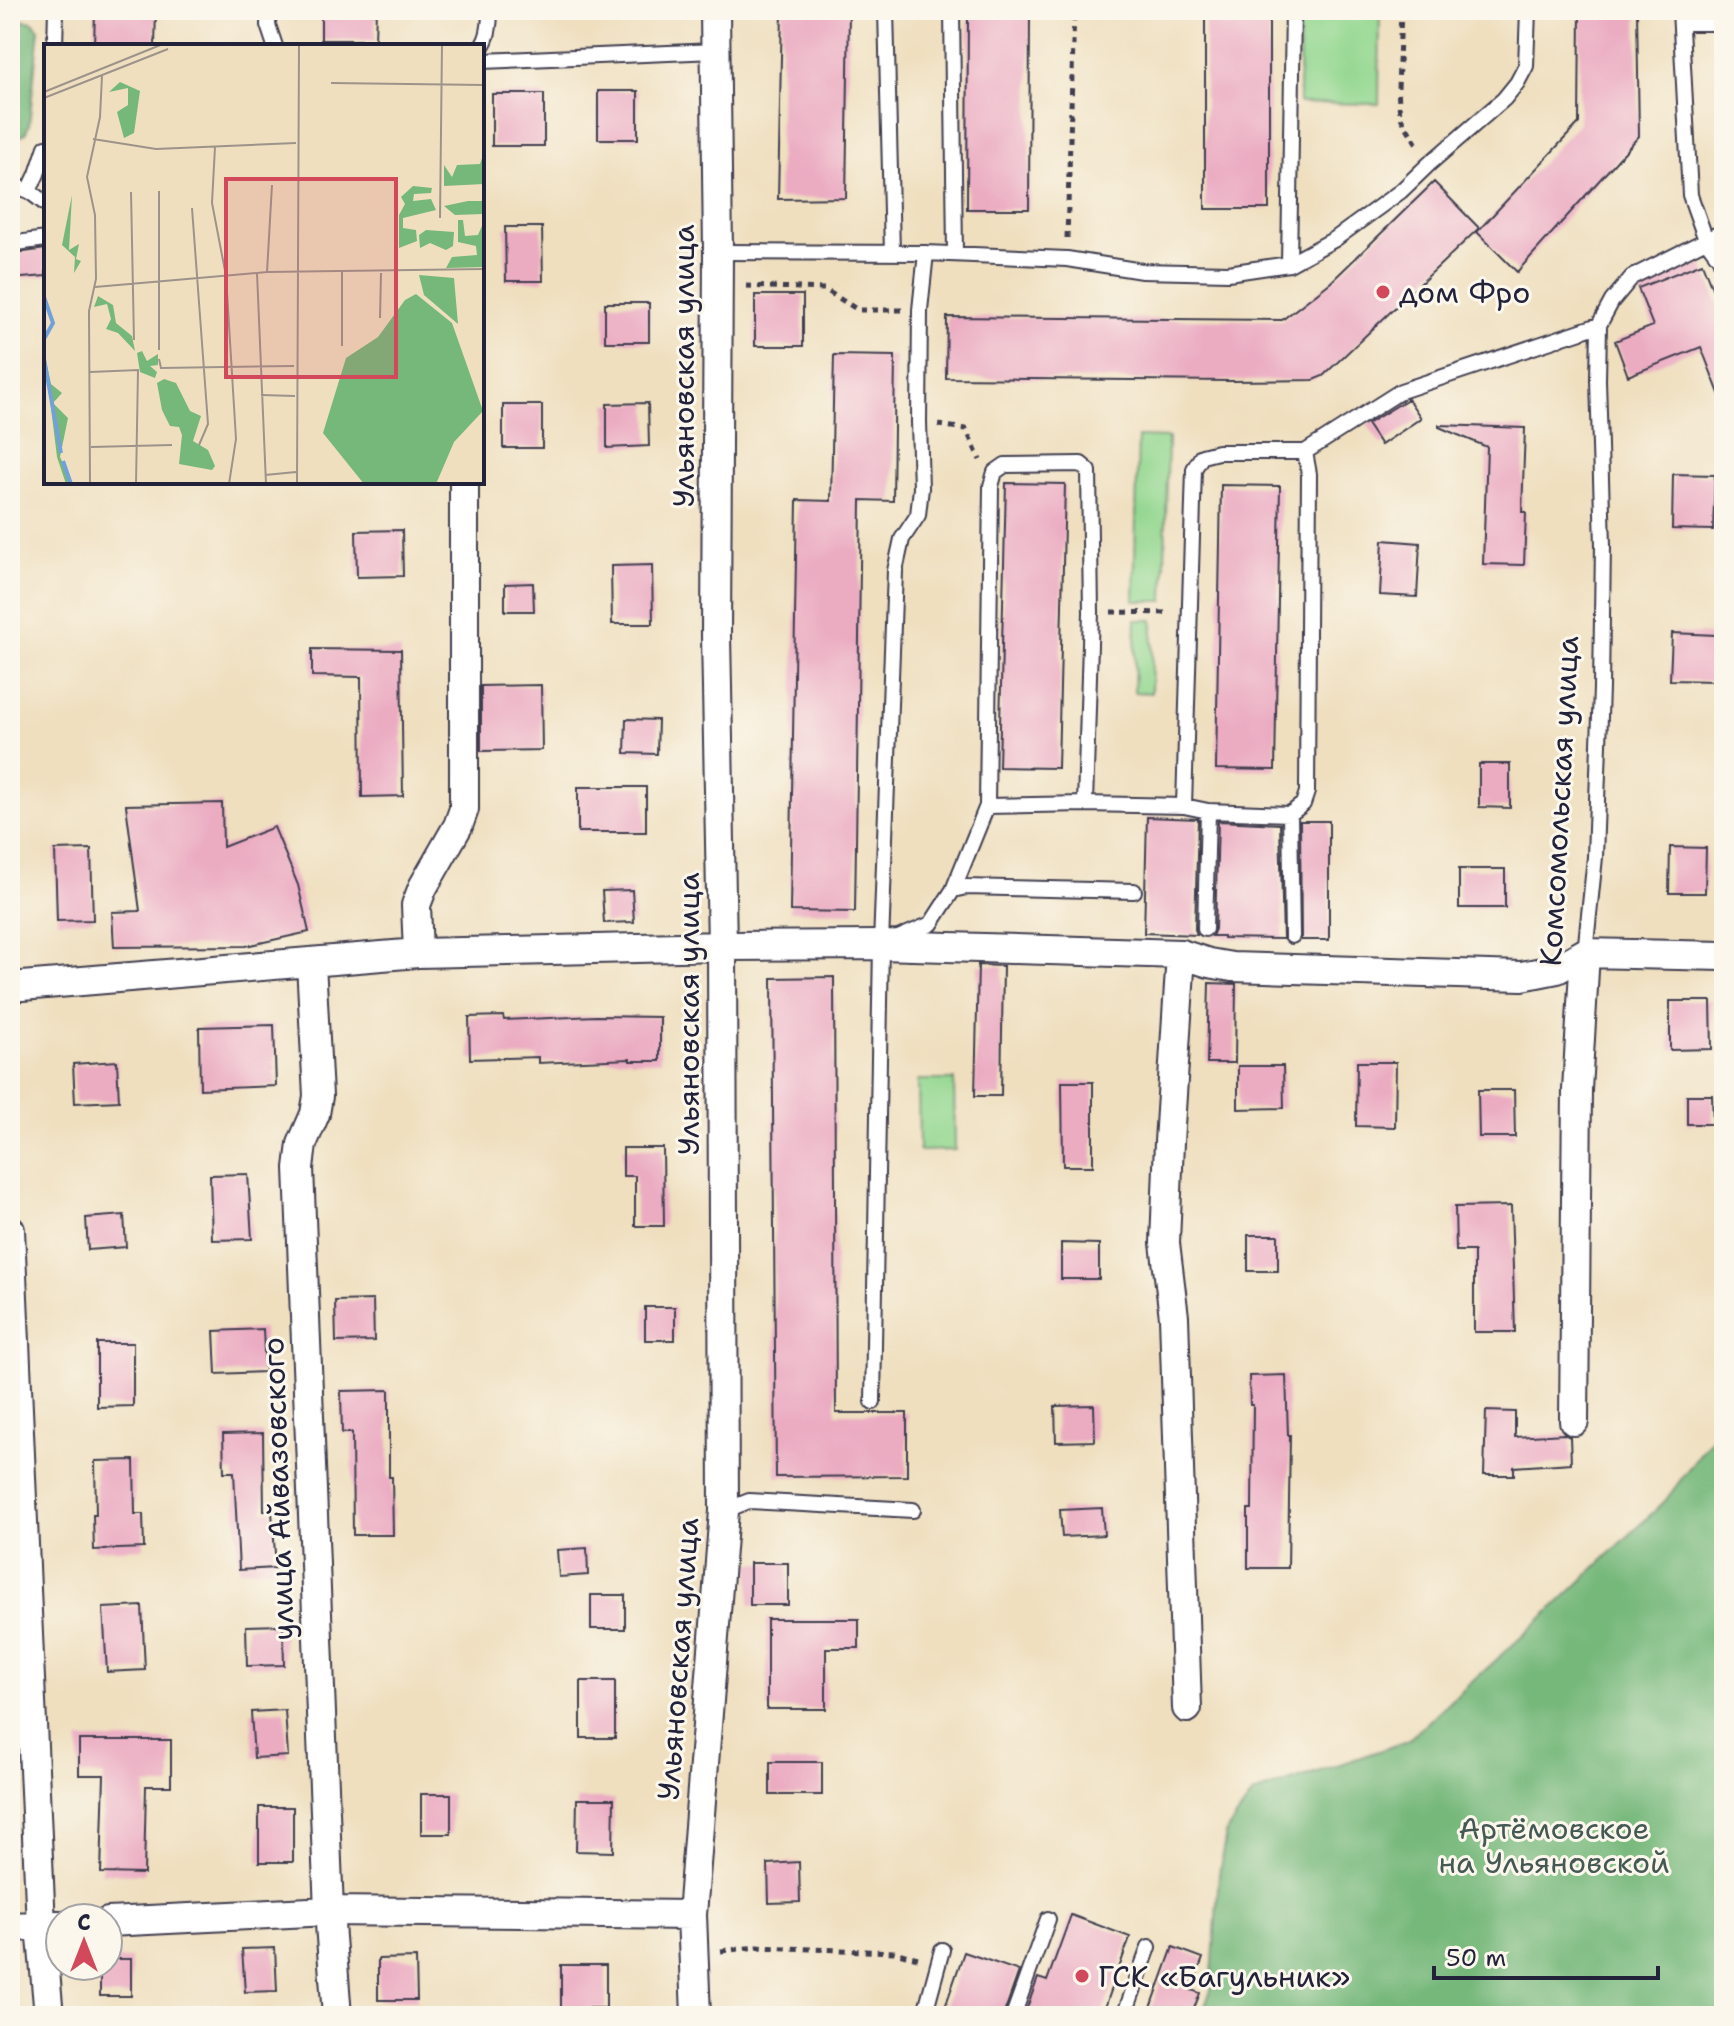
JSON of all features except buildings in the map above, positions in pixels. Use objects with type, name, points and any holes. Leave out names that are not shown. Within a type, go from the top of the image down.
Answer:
[{"type":"street","name":"Ульяновская улица","points":[[696,2016],[692,1915],[724,1511],[722,946],[716,636],[718,252],[715,10]]},
{"type":"street","points":[[418,953],[416,905],[464,809],[464,484]]},
{"type":"street","points":[[10,987],[418,953],[722,946],[881,945],[1181,954],[1232,967],[1522,976],[1557,969],[1585,953],[1724,956]]},
{"type":"street","name":"Комсомольская улица","points":[[1574,1421],[1577,1090],[1585,953]]},
{"type":"street","points":[[1181,954],[1165,1243],[1174,1317],[1187,1708]]},
{"type":"street","name":"улица Айвазовского","points":[[311,963],[318,1096],[315,1114],[302,1144],[299,1168],[329,1911],[337,2016]]},
{"type":"street","points":[[10,1230],[49,1902]]},
{"type":"street","points":[[124,1921],[329,1911],[692,1915]]},
{"type":"street","points":[[10,1927],[44,1926]]},
{"type":"street","points":[[49,1982],[49,2016]]},
{"type":"lane","points":[[55,44],[56,10]]},
{"type":"lane","points":[[269,10],[268,25],[274,44]]},
{"type":"lane","points":[[484,44],[490,10]]},
{"type":"lane","points":[[886,10],[892,253]]},
{"type":"lane","points":[[952,10],[955,254]]},
{"type":"lane","points":[[1289,264],[1293,10]]},
{"type":"lane","points":[[718,252],[955,254],[1067,259],[1142,271],[1228,273],[1289,264],[1346,231],[1401,191],[1504,99],[1526,66],[1528,10]]},
{"type":"lane","points":[[1724,23],[1680,16],[1690,195],[1706,240],[1720,259],[1724,271]]},
{"type":"lane","points":[[484,61],[715,51]]},
{"type":"lane","points":[[29,191],[44,153]]},
{"type":"lane","points":[[10,184],[29,191],[44,202]]},
{"type":"lane","points":[[1184,806],[1194,469],[1202,456],[1218,452],[1305,452],[1401,391],[1599,325],[1612,301],[1632,277],[1724,231]]},
{"type":"lane","points":[[10,244],[44,239]]},
{"type":"lane","points":[[873,1402],[881,945],[895,571],[902,539],[918,515],[921,488],[920,310],[926,253]]},
{"type":"lane","name":"Комсомольская улица","points":[[1585,953],[1595,857],[1601,688],[1603,545],[1599,325]]},
{"type":"lane","points":[[987,806],[1184,806],[1208,811],[1290,814],[1303,804],[1307,792],[1309,474],[1305,452]]},
{"type":"lane","points":[[881,945],[931,924],[953,890],[987,806],[991,486],[995,472],[1005,465],[1081,464],[1089,471],[1091,612],[1085,804]]},
{"type":"lane","points":[[1205,929],[1208,811]]},
{"type":"lane","points":[[1290,814],[1292,936]]},
{"type":"lane","points":[[953,890],[966,887],[1134,891]]},
{"type":"lane","points":[[724,1511],[749,1501],[913,1510]]},
{"type":"lane","points":[[1013,2016],[1048,1919]]},
{"type":"lane","points":[[1124,2016],[1149,1947]]},
{"type":"lane","points":[[924,2016],[940,1956]]},
{"type":"path","points":[[1067,259],[1074,10]]},
{"type":"path","points":[[1401,10],[1400,116],[1429,164]]},
{"type":"path","points":[[741,286],[824,289],[858,310],[920,310]]},
{"type":"path","points":[[919,422],[966,429],[991,486]]},
{"type":"path","points":[[1120,612],[1153,613]]},
{"type":"path","points":[[692,1954],[757,1947],[940,1956]]},
{"type":"green space","points":[[1300,10],[1380,10],[1379,104],[1299,103]]},
{"type":"green space","points":[[10,19],[33,22],[39,29],[29,125],[25,134],[10,142]]},
{"type":"green space","points":[[1138,437],[1168,438],[1164,601],[1134,601]]},
{"type":"green space","points":[[1136,620],[1153,620],[1151,693],[1134,692]]},
{"type":"green space","points":[[918,1080],[954,1080],[955,1150],[919,1151]]},
{"type":"green space","name":"Артёмовское на Ульяновской","points":[[1724,1421],[1724,2016],[1201,2016],[1211,1990],[1219,1874],[1226,1832],[1253,1794],[1407,1741],[1665,1501]]},
{"type":"place","name":"дом Фро","points":[[1383,292]]},
{"type":"place","name":"ГСК «Багульник»","points":[[1082,1976]]}]
